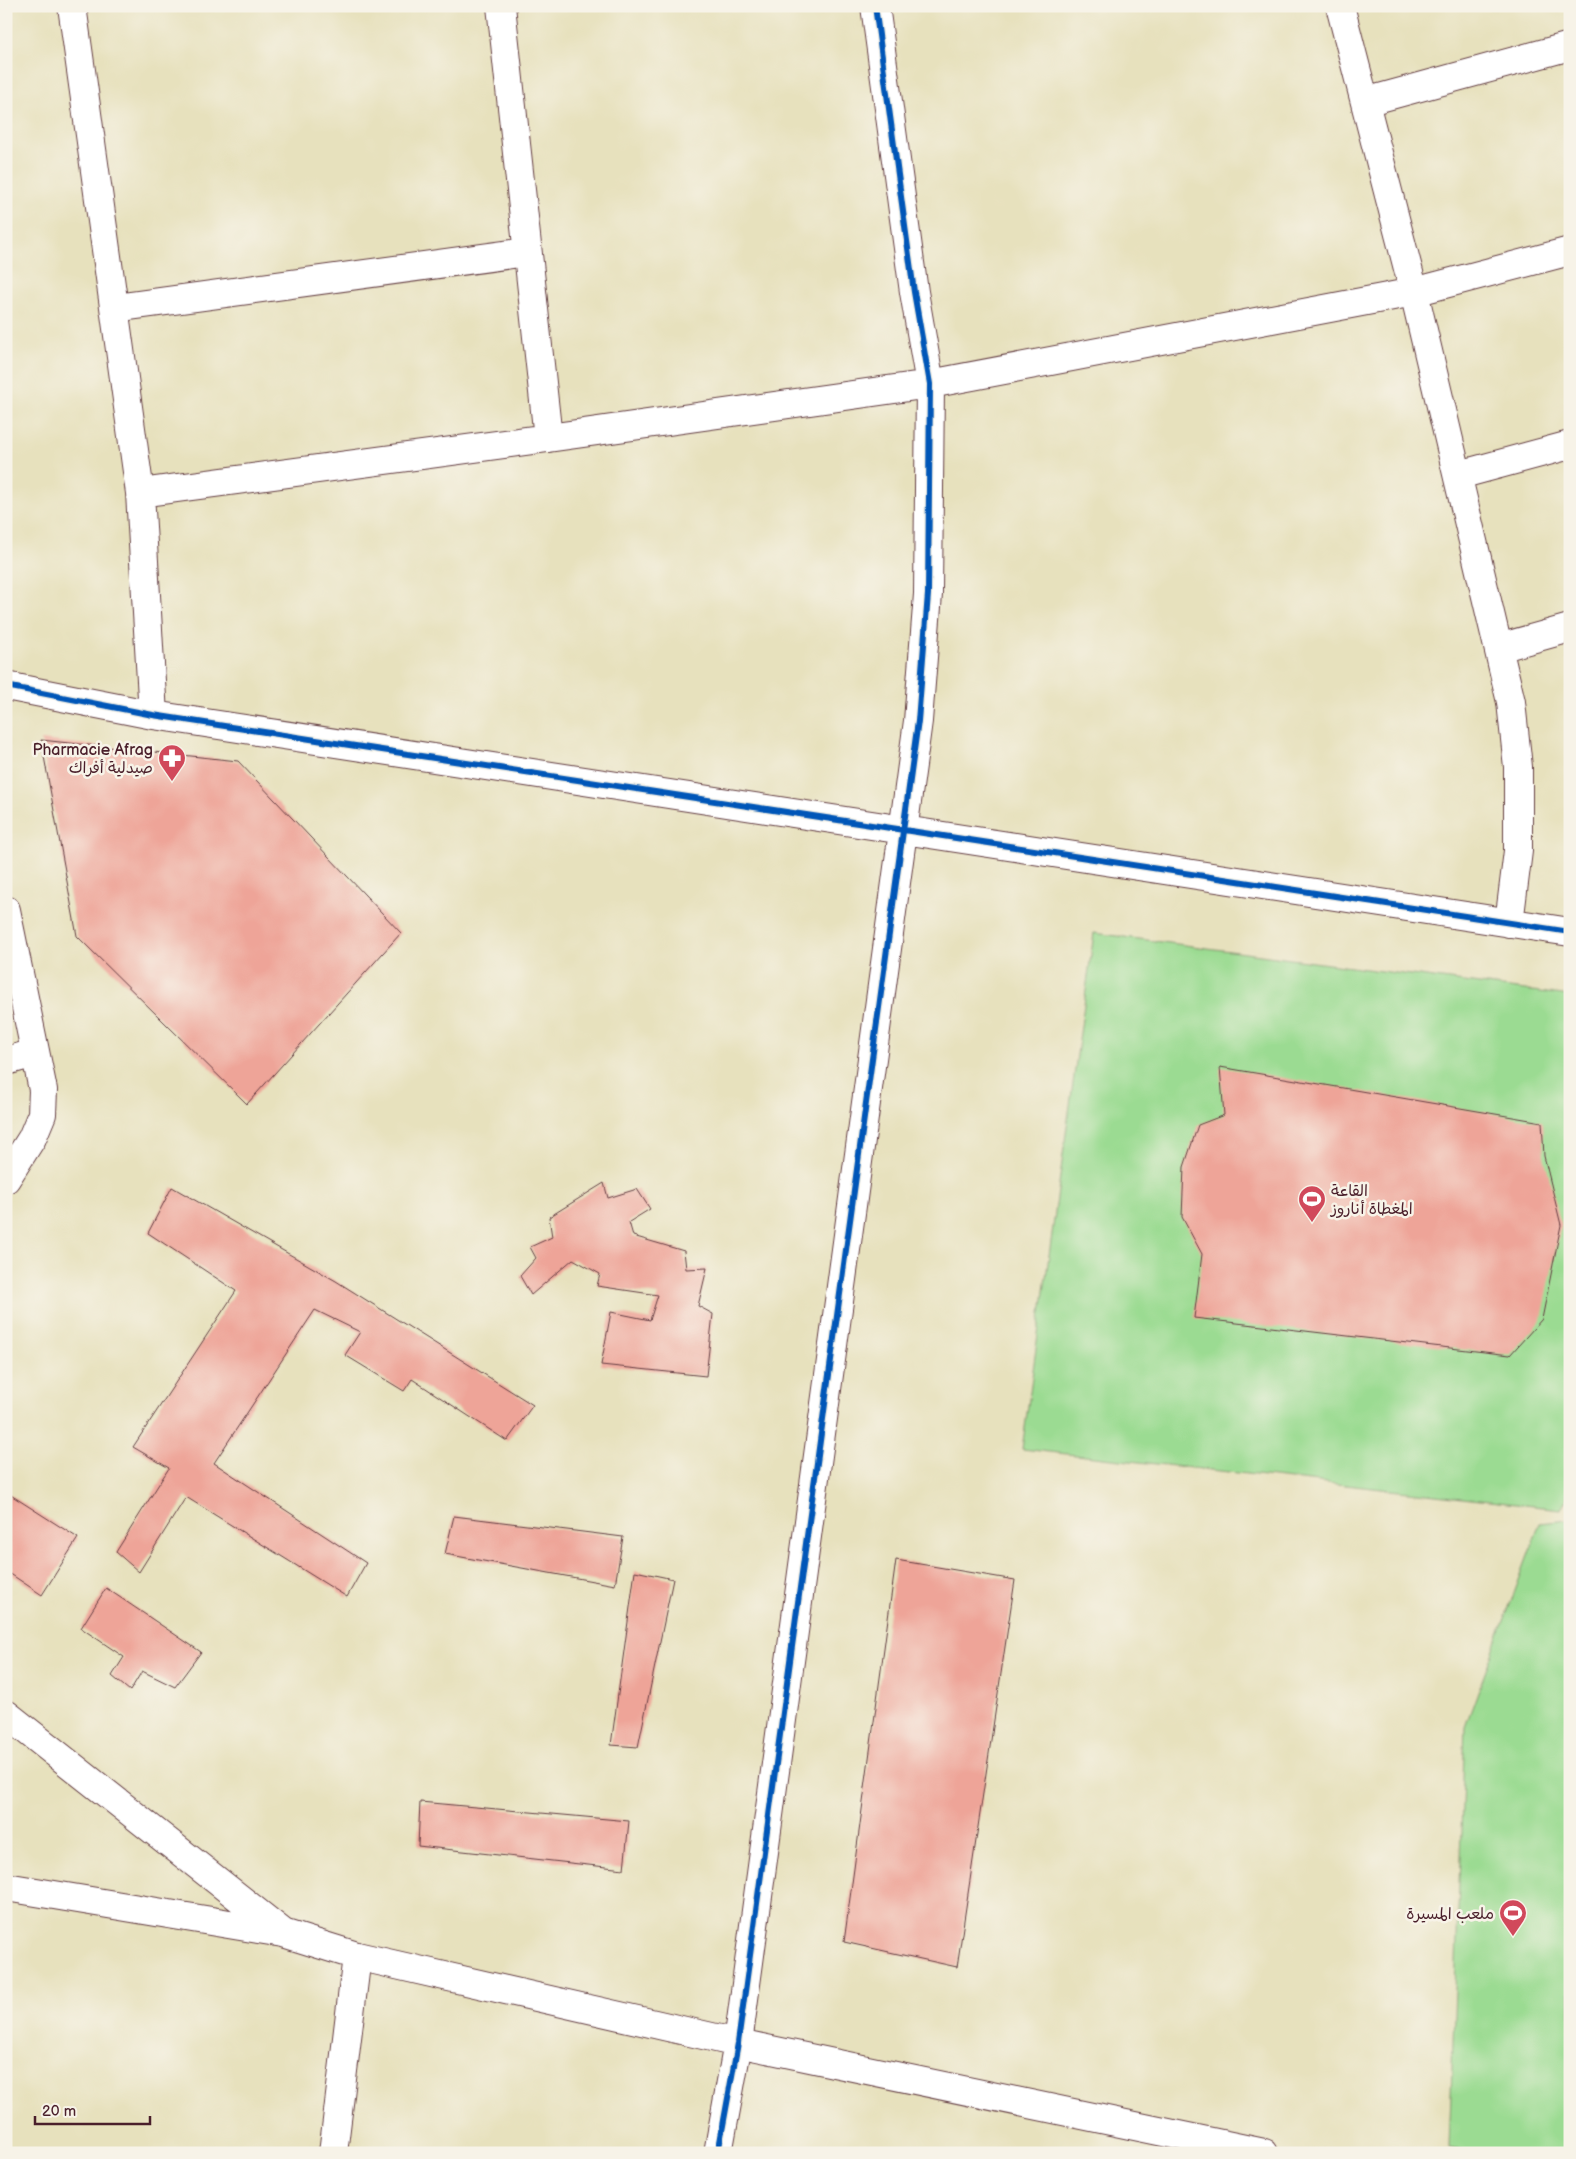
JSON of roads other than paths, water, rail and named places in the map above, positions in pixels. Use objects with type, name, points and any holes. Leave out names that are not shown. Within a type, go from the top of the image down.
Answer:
[{"type":"street","points":[[72,6],[140,493],[153,716]]},
{"type":"street","points":[[501,6],[548,438]]},
{"type":"street","points":[[718,2153],[738,2043],[901,828],[918,721],[928,594],[930,384],[914,292],[875,6]]},
{"type":"street","points":[[1340,6],[1459,475],[1511,702],[1518,767],[1518,851],[1509,923]]},
{"type":"street","points":[[1365,102],[1570,46]]},
{"type":"street","points":[[140,493],[930,384],[1414,292],[1570,251]]},
{"type":"street","points":[[115,308],[527,252]]},
{"type":"street","points":[[1459,475],[1570,445]]},
{"type":"street","points":[[1499,648],[1570,628]]},
{"type":"street","points":[[6,686],[153,716],[901,828],[1570,932]]},
{"type":"street","points":[[6,910],[43,1090],[42,1114],[32,1138],[6,1179]]},
{"type":"street","points":[[6,1061],[35,1053]]},
{"type":"street","points":[[6,1714],[283,1933]]},
{"type":"street","points":[[6,1887],[283,1933],[357,1956],[738,2043],[1264,2153]]},
{"type":"street","points":[[333,2153],[357,1956]]},
{"type":"place","name":"Pharmacie Afrag صيدلية أفراك","points":[[172,782]]},
{"type":"place","name":"القاعة المغطاة أناروز","points":[[1312,1223]]},
{"type":"place","name":"ملعب المسيرة","points":[[1513,1937]]}]
